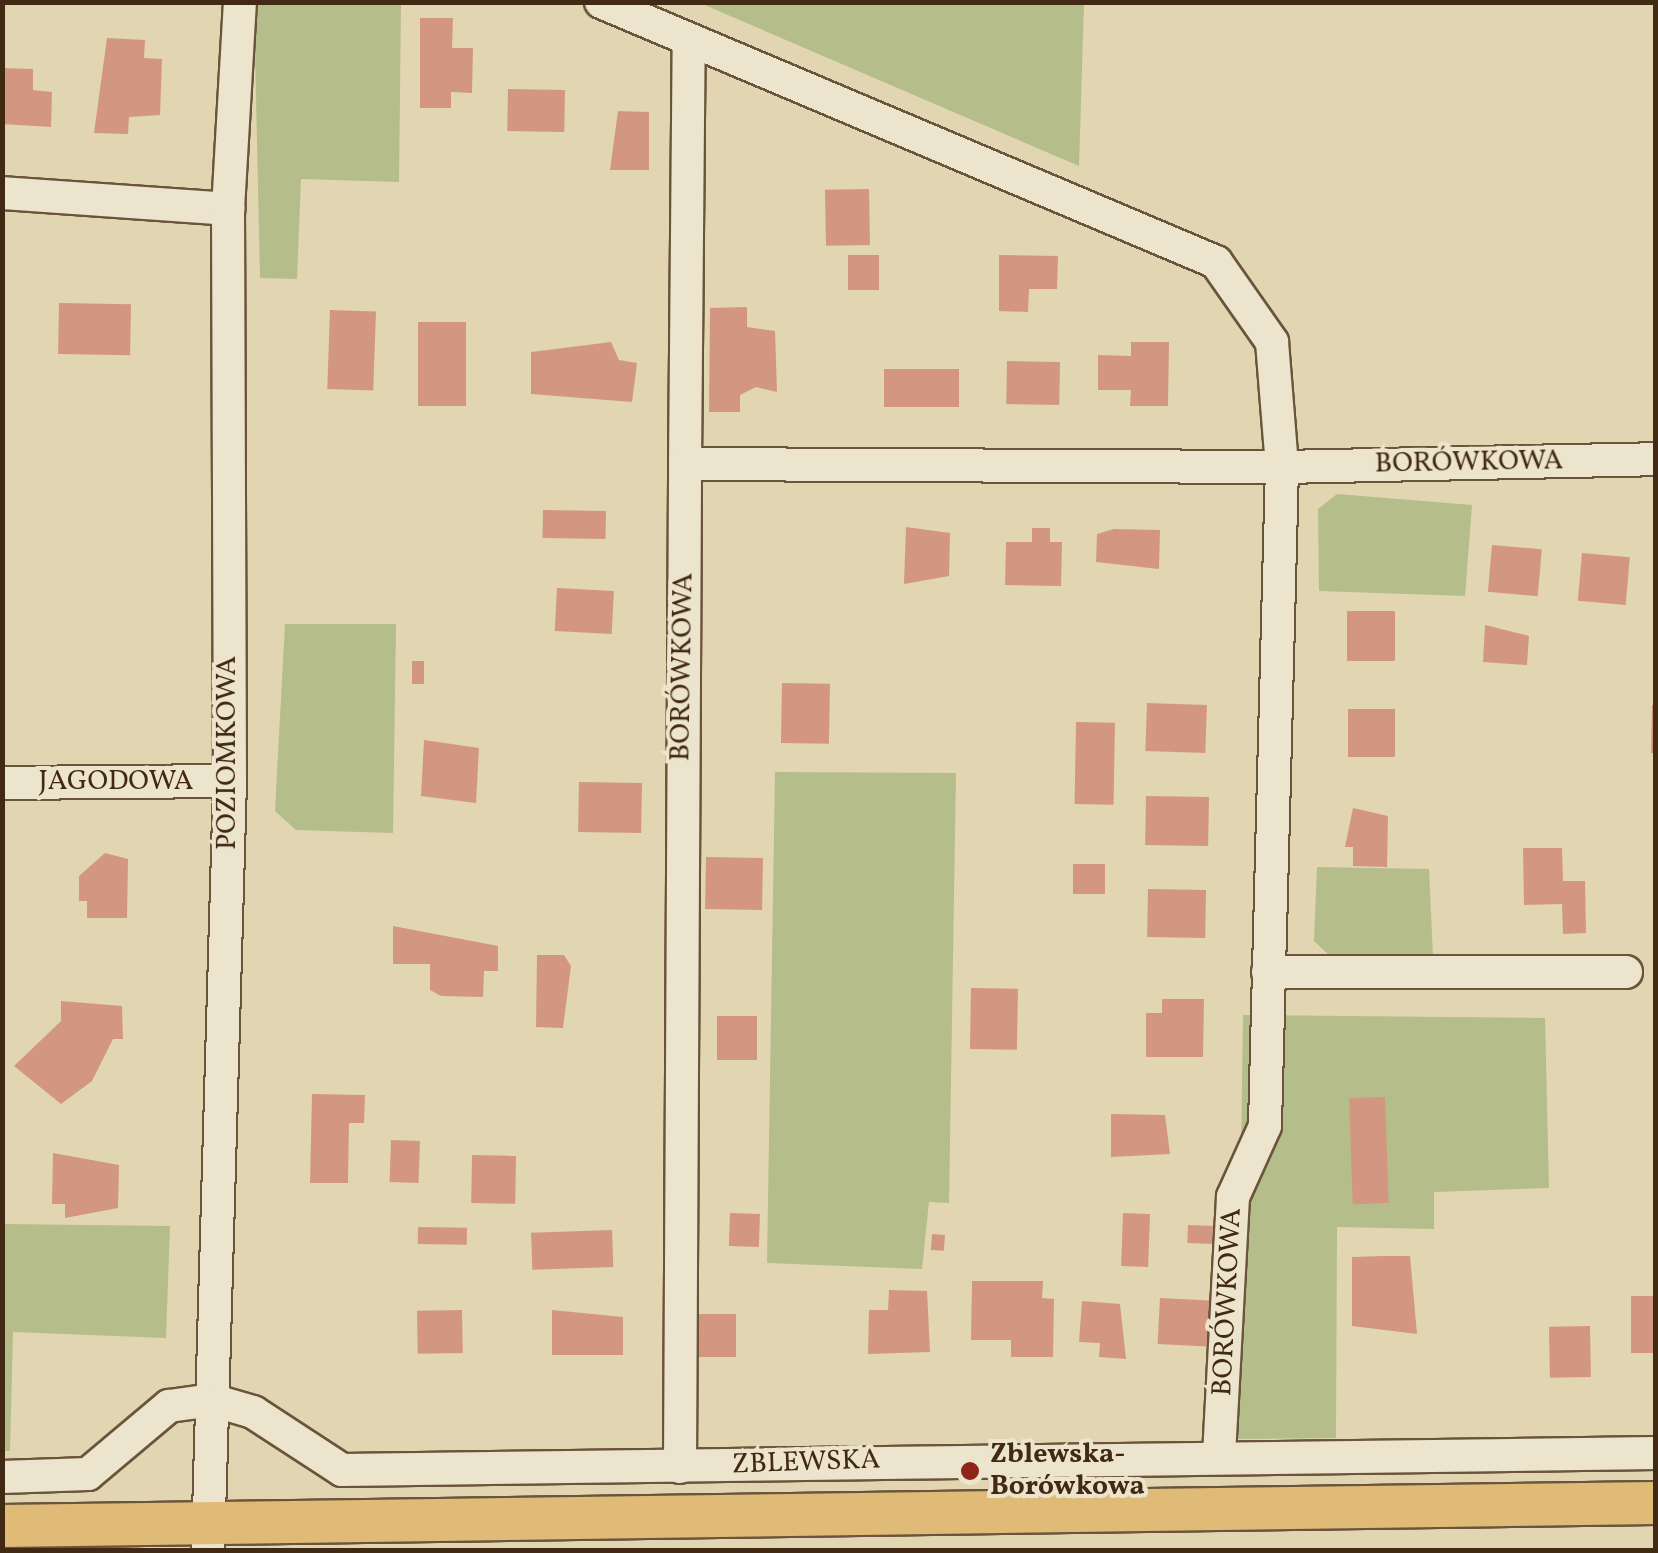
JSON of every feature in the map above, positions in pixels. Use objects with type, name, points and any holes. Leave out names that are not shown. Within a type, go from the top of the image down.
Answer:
[{"type":"main road","name":"ZBLEWSKA","points":[[2,1526],[208,1537],[1656,1503]]},
{"type":"street","name":"POZIOMKOWA","points":[[208,1537],[230,781],[228,209],[240,2]]},
{"type":"street","points":[[600,2],[1216,262],[1272,342],[1282,467]]},
{"type":"street","points":[[685,464],[688,40]]},
{"type":"street","points":[[2,193],[228,209]]},
{"type":"street","name":"BORÓWKOWA","points":[[680,1467],[685,464],[1282,467],[1656,459]]},
{"type":"street","name":"BORÓWKOWA","points":[[1220,1458],[1232,1196],[1265,1126],[1282,467]]},
{"type":"street","name":"JAGODOWA","points":[[2,783],[230,781]]},
{"type":"street","points":[[1268,972],[1626,972]]},
{"type":"street","points":[[2,1477],[88,1474],[168,1406],[212,1400]]},
{"type":"street","name":"ZBLEWSKA","points":[[212,1400],[253,1412],[342,1470],[1656,1454]]},
{"type":"green space","points":[[254,3],[401,3],[399,182],[301,179],[297,279],[260,278]]},
{"type":"green space","points":[[700,3],[1084,3],[1079,166]]},
{"type":"green space","points":[[1337,494],[1472,505],[1465,596],[1319,591],[1318,509]]},
{"type":"green space","points":[[285,624],[396,624],[393,833],[296,830],[275,811]]},
{"type":"green space","points":[[775,772],[956,773],[949,1203],[929,1202],[922,1269],[767,1263]]},
{"type":"green space","points":[[1317,867],[1429,869],[1433,957],[1329,955],[1314,941]]},
{"type":"green space","points":[[1243,1015],[1545,1018],[1549,1188],[1434,1192],[1434,1229],[1337,1227],[1336,1438],[1237,1439]]},
{"type":"green space","points":[[3,1224],[170,1226],[166,1338],[13,1332],[10,1451],[3,1451]]},
{"type":"building","points":[[420,18],[453,18],[452,48],[473,48],[472,93],[451,92],[451,108],[420,108]]},
{"type":"building","points":[[107,38],[145,40],[144,58],[162,59],[160,115],[129,117],[128,134],[94,133]]},
{"type":"building","points":[[2,68],[33,69],[33,90],[52,92],[51,127],[2,124]]},
{"type":"building","points":[[508,89],[565,90],[564,132],[507,131]]},
{"type":"building","points":[[618,111],[649,112],[649,170],[610,170]]},
{"type":"building","points":[[869,189],[870,245],[826,246],[825,190]]},
{"type":"building","points":[[848,255],[879,255],[879,290],[848,290]]},
{"type":"building","points":[[999,255],[1058,256],[1057,289],[1029,289],[1028,312],[999,311]]},
{"type":"building","points":[[59,303],[131,304],[130,355],[58,354]]},
{"type":"building","points":[[747,307],[747,327],[775,331],[777,392],[756,387],[740,395],[740,412],[709,412],[710,308]]},
{"type":"building","points":[[330,310],[376,312],[373,391],[327,389]]},
{"type":"building","points":[[418,322],[466,322],[466,406],[418,406]]},
{"type":"building","points":[[611,342],[619,360],[637,363],[632,402],[531,394],[531,352]]},
{"type":"building","points":[[1131,342],[1169,342],[1168,406],[1130,406],[1131,390],[1098,390],[1098,355],[1131,356]]},
{"type":"building","points":[[1007,361],[1060,362],[1059,405],[1006,404]]},
{"type":"building","points":[[884,369],[959,369],[959,407],[884,407]]},
{"type":"building","points":[[543,510],[606,511],[606,539],[543,538]]},
{"type":"building","points":[[906,527],[950,533],[949,576],[904,584]]},
{"type":"building","points":[[1032,528],[1050,528],[1050,542],[1062,542],[1061,586],[1005,585],[1006,542],[1032,542]]},
{"type":"building","points":[[1114,529],[1160,530],[1159,569],[1096,562],[1097,534]]},
{"type":"building","points":[[1492,545],[1542,549],[1538,596],[1488,592]]},
{"type":"building","points":[[1582,553],[1630,557],[1626,605],[1578,601]]},
{"type":"building","points":[[557,588],[614,591],[612,634],[555,631]]},
{"type":"building","points":[[1347,611],[1395,611],[1395,661],[1347,661]]},
{"type":"building","points":[[1485,625],[1529,636],[1527,665],[1483,662]]},
{"type":"building","points":[[412,661],[424,661],[424,684],[412,684]]},
{"type":"building","points":[[782,683],[830,684],[829,744],[781,743]]},
{"type":"building","points":[[1147,703],[1207,705],[1205,753],[1145,751]]},
{"type":"building","points":[[1652,705],[1656,705],[1656,753],[1651,753]]},
{"type":"building","points":[[1348,709],[1395,709],[1395,757],[1348,757]]},
{"type":"building","points":[[1076,722],[1115,723],[1114,805],[1075,804]]},
{"type":"building","points":[[424,740],[479,748],[476,803],[421,796]]},
{"type":"building","points":[[579,782],[642,783],[641,833],[578,832]]},
{"type":"building","points":[[1146,796],[1209,797],[1208,846],[1145,845]]},
{"type":"building","points":[[1353,808],[1388,816],[1387,867],[1353,866],[1353,847],[1345,847]]},
{"type":"building","points":[[1523,848],[1562,848],[1563,881],[1585,881],[1586,933],[1563,934],[1562,904],[1524,905]]},
{"type":"building","points":[[105,853],[128,859],[127,918],[87,918],[87,901],[79,901],[79,876]]},
{"type":"building","points":[[706,857],[763,858],[762,910],[705,909]]},
{"type":"building","points":[[1073,864],[1105,864],[1105,894],[1073,894]]},
{"type":"building","points":[[1148,889],[1206,890],[1205,938],[1147,937]]},
{"type":"building","points":[[393,926],[498,946],[498,971],[484,971],[483,997],[441,996],[430,990],[430,964],[393,964]]},
{"type":"building","points":[[537,955],[564,955],[571,966],[563,1028],[536,1027]]},
{"type":"building","points":[[971,988],[1018,989],[1017,1050],[970,1049]]},
{"type":"building","points":[[1162,999],[1204,999],[1203,1057],[1146,1057],[1146,1013],[1162,1013]]},
{"type":"building","points":[[61,1001],[122,1006],[123,1039],[113,1039],[92,1081],[61,1104],[14,1066],[61,1021]]},
{"type":"building","points":[[717,1016],[757,1016],[757,1060],[717,1060]]},
{"type":"building","points":[[312,1094],[365,1095],[364,1123],[349,1123],[348,1183],[310,1183]]},
{"type":"building","points":[[1385,1097],[1389,1203],[1353,1204],[1349,1098]]},
{"type":"building","points":[[1111,1114],[1165,1115],[1170,1154],[1111,1157]]},
{"type":"building","points":[[391,1140],[420,1141],[419,1183],[390,1182]]},
{"type":"building","points":[[53,1153],[119,1165],[118,1208],[65,1218],[65,1204],[52,1204]]},
{"type":"building","points":[[472,1155],[516,1156],[515,1204],[471,1203]]},
{"type":"building","points":[[730,1213],[760,1214],[759,1247],[729,1246]]},
{"type":"building","points":[[1123,1213],[1150,1214],[1148,1267],[1121,1266]]},
{"type":"building","points":[[1188,1225],[1216,1226],[1215,1244],[1187,1243]]},
{"type":"building","points":[[418,1227],[467,1228],[467,1245],[418,1244]]},
{"type":"building","points":[[612,1230],[613,1267],[532,1270],[531,1233]]},
{"type":"building","points":[[932,1234],[945,1235],[944,1251],[931,1250]]},
{"type":"building","points":[[1410,1256],[1417,1334],[1352,1326],[1352,1257]]},
{"type":"building","points":[[972,1281],[1043,1281],[1042,1298],[1054,1299],[1053,1357],[1011,1357],[1011,1340],[971,1340]]},
{"type":"building","points":[[889,1290],[927,1291],[930,1352],[868,1354],[869,1310],[888,1310]]},
{"type":"building","points":[[1631,1296],[1656,1296],[1656,1353],[1631,1353]]},
{"type":"building","points":[[1160,1298],[1210,1301],[1208,1347],[1158,1344]]},
{"type":"building","points":[[1082,1301],[1120,1304],[1126,1359],[1099,1357],[1100,1343],[1079,1342]]},
{"type":"building","points":[[462,1310],[463,1353],[418,1354],[417,1311]]},
{"type":"building","points":[[552,1310],[623,1317],[623,1355],[552,1355]]},
{"type":"building","points":[[688,1314],[736,1314],[736,1357],[688,1357]]},
{"type":"building","points":[[1590,1326],[1591,1377],[1550,1378],[1549,1327]]},
{"type":"place","name":"Zblewska- Borówkowa","points":[[970,1471]]}]
